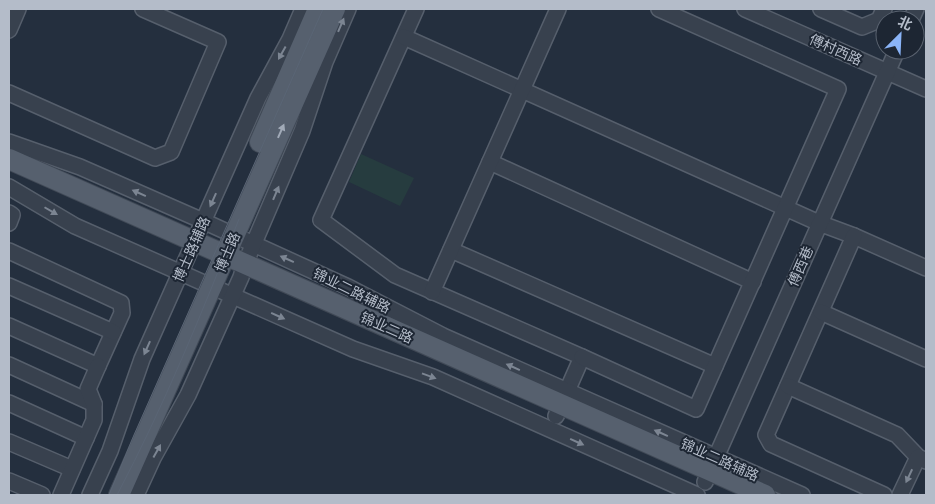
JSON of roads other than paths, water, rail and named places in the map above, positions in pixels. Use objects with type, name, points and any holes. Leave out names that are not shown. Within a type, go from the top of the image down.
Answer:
[{"type":"main road","name":"博士路","points":[[229,233],[318,9]]},
{"type":"main road","name":"博士路","points":[[119,495],[217,259],[335,9]]},
{"type":"main road","name":"锦业二路","points":[[9,159],[192,248]]},
{"type":"main road","name":"锦业二路","points":[[9,173],[561,404],[707,476],[765,495]]},
{"type":"main road","name":"博士路","points":[[105,495],[206,284]]},
{"type":"main road","name":"锦业二路","points":[[707,476],[734,495]]},
{"type":"street","points":[[9,30],[18,9]]},
{"type":"street","points":[[9,93],[155,158],[171,152],[218,42],[143,9]]},
{"type":"street","name":"博士路辅路","points":[[90,495],[110,451],[142,359],[258,98],[290,39],[303,9]]},
{"type":"street","points":[[136,495],[153,458],[188,394],[233,296],[253,244],[302,131],[325,62],[348,9]]},
{"type":"street","points":[[416,9],[321,220],[395,275],[696,409],[838,89],[659,9]]},
{"type":"street","points":[[432,292],[558,9]]},
{"type":"street","name":"傅村西路","points":[[745,9],[926,89]]},
{"type":"street","points":[[821,9],[862,26],[879,20],[884,9]]},
{"type":"street","points":[[404,37],[819,223],[926,266]]},
{"type":"street","name":"傅西巷","points":[[707,476],[892,60]]},
{"type":"street","name":"锦业二路辅路","points":[[9,142],[80,167],[348,287],[443,336],[561,404]]},
{"type":"street","points":[[490,162],[752,282]]},
{"type":"street","name":"锦业二路辅路","points":[[9,187],[75,226],[353,349],[707,476],[802,495]]},
{"type":"street","points":[[9,213],[12,215],[9,223]]},
{"type":"street","points":[[854,236],[766,435],[770,444],[884,495]]},
{"type":"street","points":[[451,250],[715,366]]},
{"type":"street","points":[[9,251],[121,303],[122,313],[88,389],[94,404],[94,420],[61,495]]},
{"type":"street","points":[[9,286],[113,332]]},
{"type":"street","points":[[821,312],[926,358]]},
{"type":"street","points":[[9,326],[98,366]]},
{"type":"street","points":[[561,404],[582,357]]},
{"type":"street","points":[[9,365],[94,404]]},
{"type":"street","points":[[788,386],[897,435],[922,459],[900,495]]},
{"type":"street","points":[[9,403],[86,438]]},
{"type":"street","points":[[9,442],[72,470]]},
{"type":"street","points":[[9,481],[42,495]]},
{"type":"tram line","points":[[109,495],[323,9]]},
{"type":"tram line","points":[[117,495],[151,428],[182,359],[239,219]]}]
